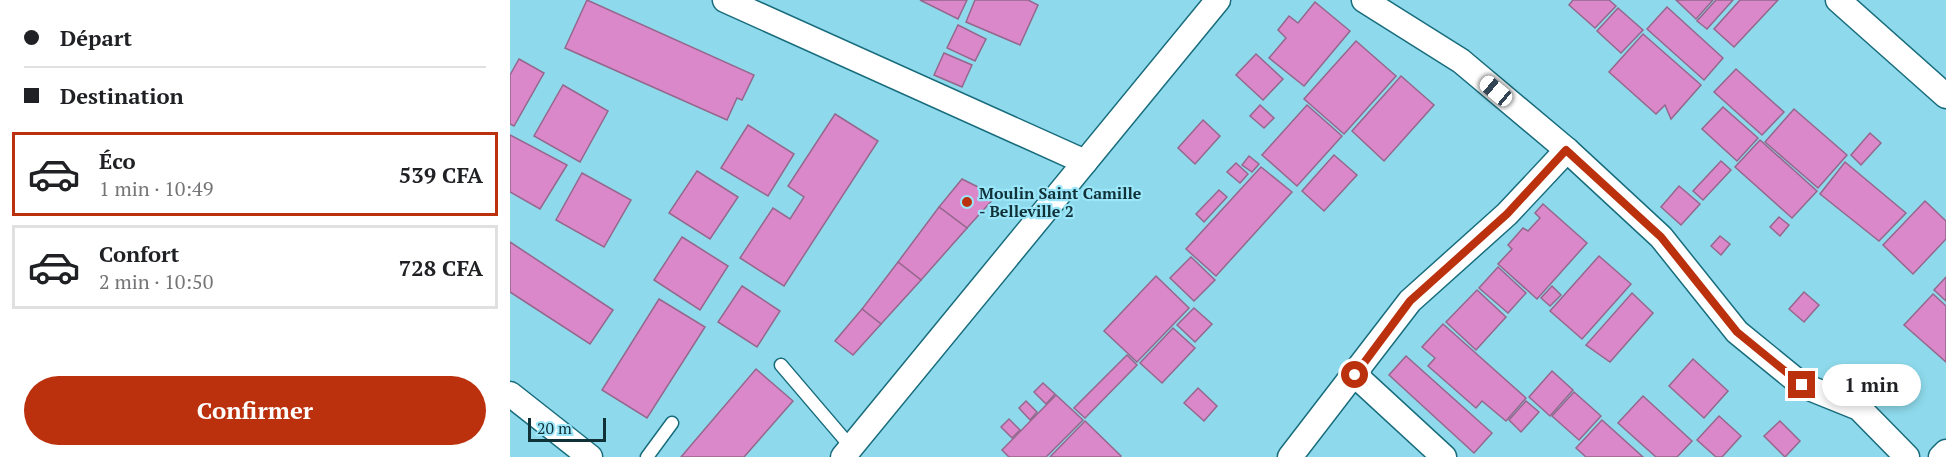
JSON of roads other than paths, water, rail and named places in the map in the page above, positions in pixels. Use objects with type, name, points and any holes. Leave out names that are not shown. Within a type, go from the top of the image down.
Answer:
[{"type":"street","points":[[725,0],[1085,162]]},
{"type":"street","points":[[847,452],[1218,0]]},
{"type":"street","points":[[1364,0],[1461,62],[1566,150],[1661,237],[1737,332],[1802,385],[1859,408],[1907,457]]},
{"type":"street","points":[[1838,0],[1946,96]]},
{"type":"street","points":[[1290,457],[1410,301],[1507,214],[1566,150]]},
{"type":"street","points":[[1355,375],[1444,457]]},
{"type":"street","points":[[510,394],[590,457]]},
{"type":"street","points":[[1941,457],[1946,452]]},
{"type":"lane","points":[[781,365],[847,452]]},
{"type":"lane","points":[[647,457],[672,423]]},
{"type":"place","name":"Moulin Saint Camille - Belleville 2","points":[[967,202]]}]
